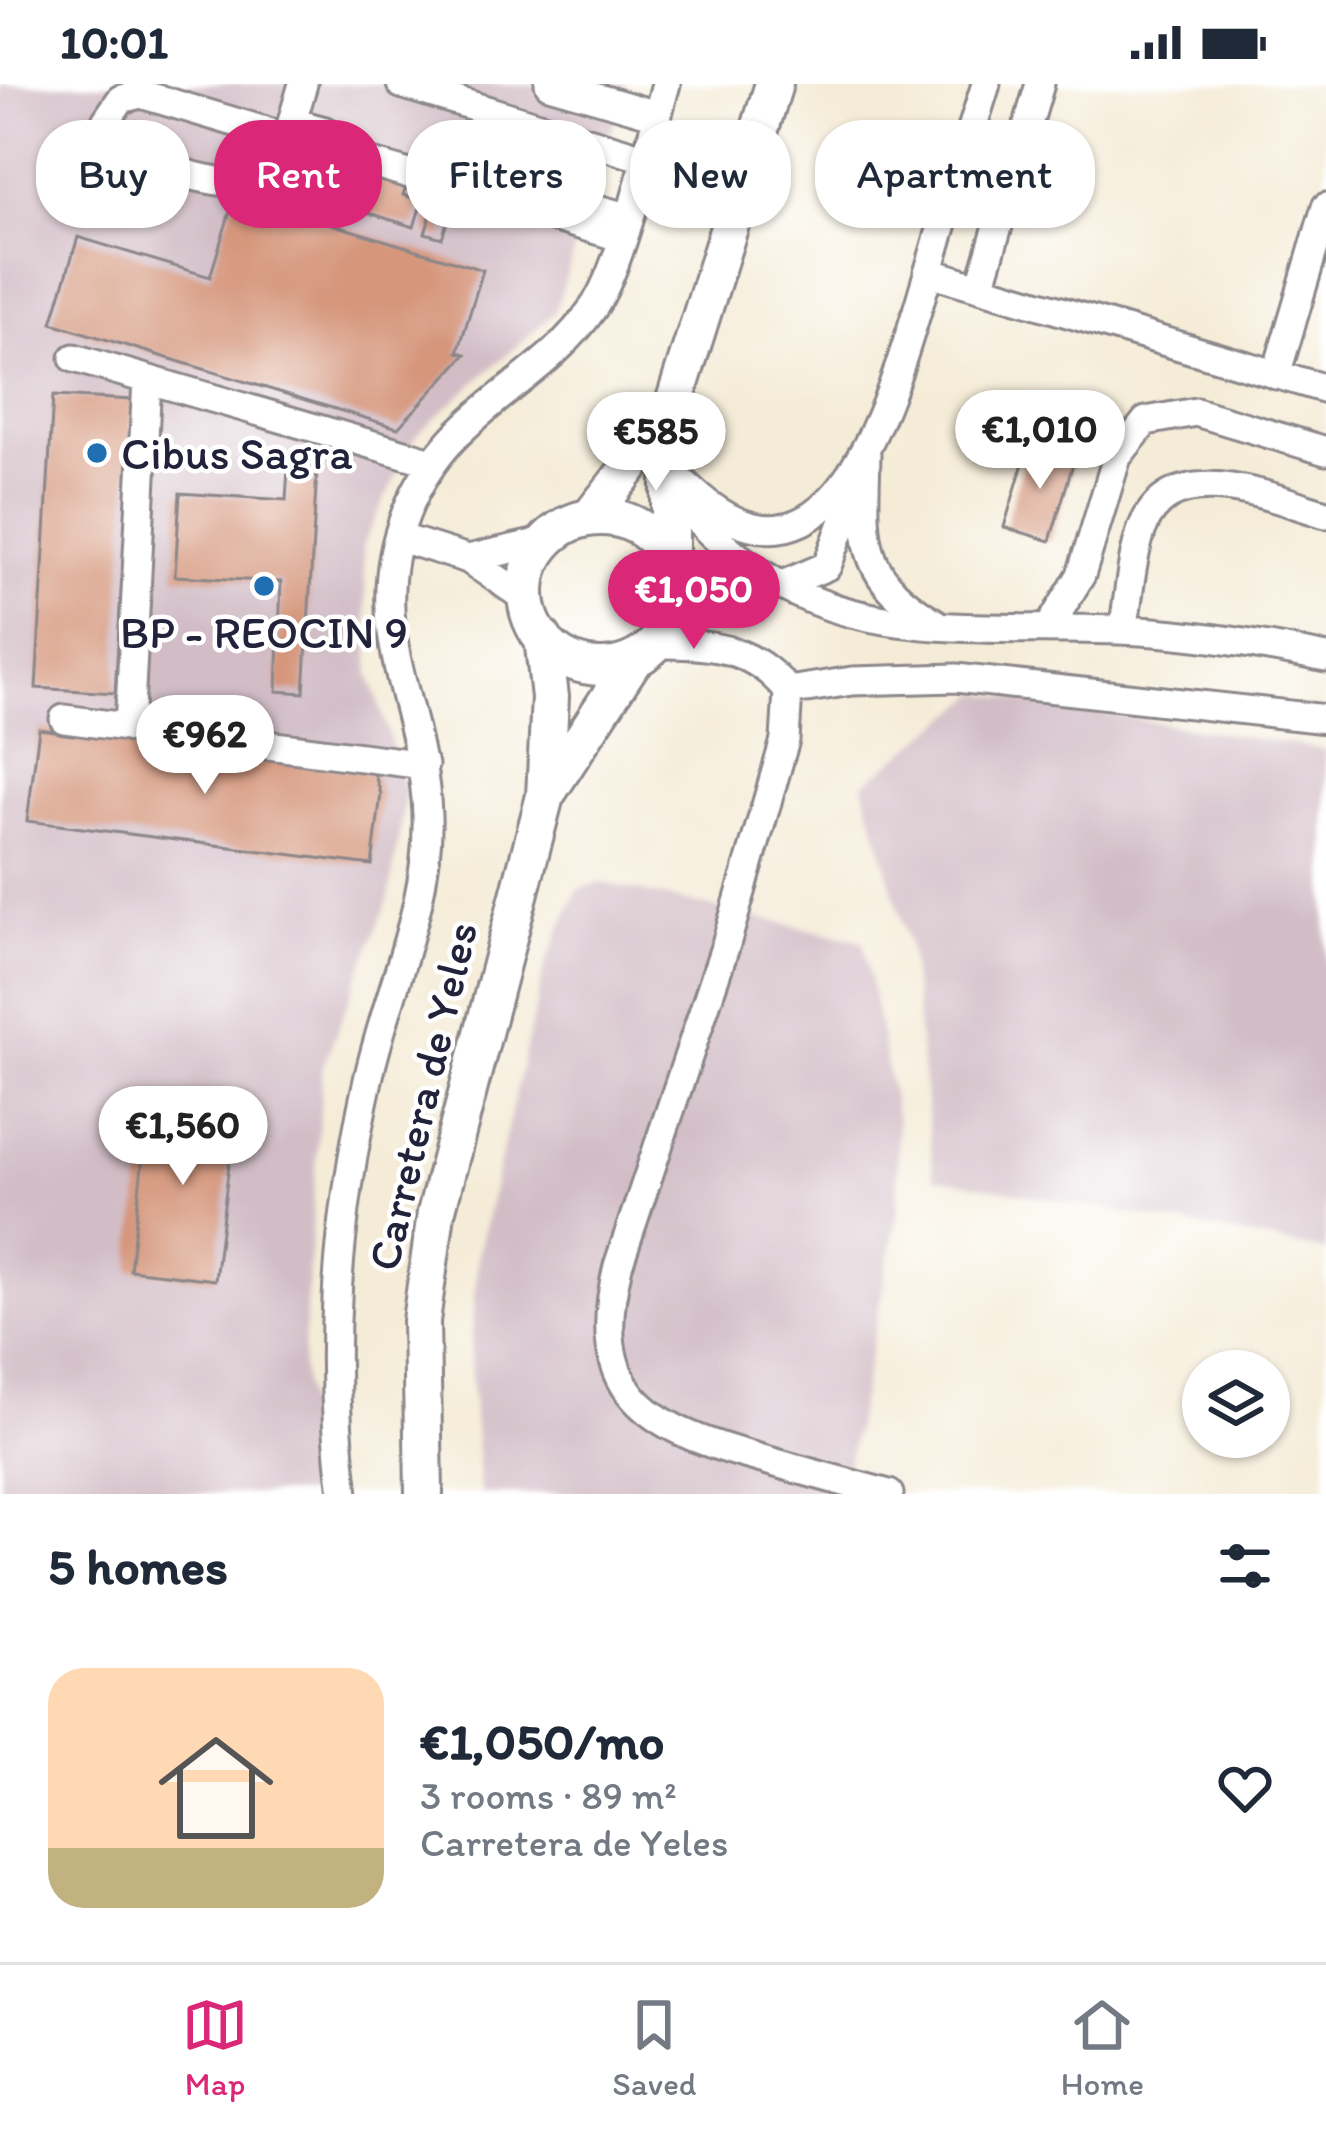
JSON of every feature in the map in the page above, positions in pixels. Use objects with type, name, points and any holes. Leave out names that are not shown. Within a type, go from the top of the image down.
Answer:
[{"type":"main road","points":[[670,560],[639,525],[591,516],[562,526],[542,542],[526,577],[525,598],[543,638],[562,657],[585,667],[643,654],[671,622],[677,590],[670,560],[670,416],[774,84]]},
{"type":"main road","points":[[591,516],[670,416]]},
{"type":"main road","name":"Carretera de Yeles","points":[[424,1494],[422,1321],[436,1213],[545,796],[550,697],[543,638]]},
{"type":"main road","name":"Carretera de Yeles","points":[[545,796],[643,654]]},
{"type":"street","points":[[303,84],[292,122],[406,160]]},
{"type":"street","points":[[400,84],[630,154]]},
{"type":"street","points":[[549,84],[657,115]]},
{"type":"street","points":[[655,120],[666,84]]},
{"type":"street","points":[[780,586],[816,574],[833,556],[866,453],[887,408],[986,84]]},
{"type":"street","points":[[980,287],[1039,90],[999,84]]},
{"type":"street","points":[[141,94],[263,130],[250,172],[243,180],[224,184],[122,152],[112,145],[106,121],[121,99],[141,94]]},
{"type":"street","points":[[500,120],[502,115]]},
{"type":"street","points":[[344,1494],[334,1417],[336,1271],[368,1078],[424,866],[424,765],[392,658],[390,580],[398,537],[432,462],[462,426],[580,325],[607,283],[630,204]]},
{"type":"street","points":[[1276,374],[1326,207]]},
{"type":"street","points":[[606,222],[623,227]]},
{"type":"street","points":[[928,272],[1326,389]]},
{"type":"street","points":[[74,358],[432,462]]},
{"type":"street","points":[[129,728],[147,380]]},
{"type":"street","points":[[1048,629],[1081,575],[1117,458],[1146,421],[1196,412],[1326,451]]},
{"type":"street","points":[[670,479],[734,522],[764,530],[797,524],[823,507],[866,453]]},
{"type":"street","points":[[866,453],[864,542],[870,563],[905,606],[941,627]]},
{"type":"street","points":[[670,479],[711,533],[780,586],[843,613],[901,627],[1123,630],[1326,658]]},
{"type":"street","points":[[1123,630],[1142,530],[1156,506],[1173,493],[1228,486],[1326,514]]},
{"type":"street","points":[[398,537],[468,559],[525,598]]},
{"type":"street","points":[[468,559],[542,542]]},
{"type":"street","points":[[643,654],[740,651],[770,669],[788,691],[785,740],[733,923],[618,1266],[610,1301],[610,1336],[634,1402],[661,1425],[723,1448],[889,1494]]},
{"type":"street","points":[[788,691],[852,681],[956,678],[1326,719]]},
{"type":"street","points":[[64,719],[424,765]]},
{"type":"shaded area","points":[[0,84],[626,84],[606,148],[606,120],[406,120],[406,228],[581,228],[555,312],[416,435],[363,544],[370,674],[406,792],[389,898],[323,1066],[302,1367],[318,1494],[0,1494]]},
{"type":"shaded area","points":[[980,693],[1326,750],[1326,1251],[934,1177],[909,946],[863,784]]},
{"type":"shaded area","points":[[602,883],[863,941],[897,1120],[898,1212],[842,1494],[480,1494],[470,1362],[478,1254],[545,965],[578,889]]},
{"type":"building","points":[[382,173],[406,180],[406,224],[382,217]]},
{"type":"building","points":[[225,228],[344,228],[483,270],[458,352],[466,354],[398,428],[52,323],[78,237],[210,277]]},
{"type":"building","points":[[427,228],[445,228],[442,238],[425,233]]},
{"type":"building","points":[[53,396],[133,400],[115,693],[36,688]]},
{"type":"building","points":[[1029,443],[1075,457],[1050,541],[1004,527]]},
{"type":"building","points":[[288,468],[317,470],[304,693],[277,691],[281,582],[175,576],[180,493],[286,500]]},
{"type":"building","points":[[39,729],[374,772],[381,794],[372,865],[27,821]]},
{"type":"building","points":[[150,1096],[236,1107],[215,1280],[130,1270]]},
{"type":"place","name":"Cibus Sagra","points":[[97,453]]},
{"type":"place","name":"BP - REOCIN 9","points":[[264,586]]}]
